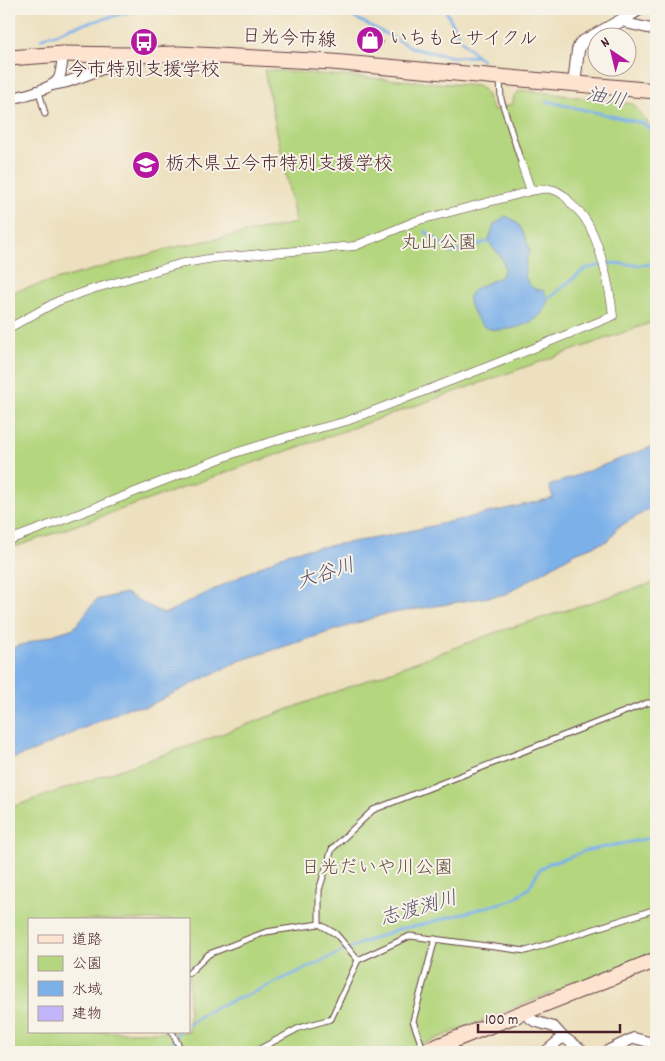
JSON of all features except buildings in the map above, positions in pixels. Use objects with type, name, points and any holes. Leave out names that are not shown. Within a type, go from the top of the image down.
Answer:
[{"type":"main road","name":"日光今市線","points":[[9,58],[63,54],[179,54],[332,62],[656,91]]},
{"type":"main road","points":[[423,1052],[451,1049],[523,1013],[656,960]]},
{"type":"street","points":[[574,84],[578,50],[581,43],[639,9]]},
{"type":"street","points":[[622,20],[630,24],[655,29]]},
{"type":"street","points":[[52,85],[60,77],[63,54]]},
{"type":"street","points":[[9,99],[67,82],[124,61],[125,55]]},
{"type":"street","points":[[522,165],[531,191]]},
{"type":"street","points":[[9,328],[58,301],[179,264],[214,258],[355,246],[416,221],[531,191],[546,189],[554,190],[569,201],[584,217],[594,236],[605,269],[612,316],[492,366],[347,421],[234,453],[9,540]]},
{"type":"street","points":[[523,1013],[534,1021],[554,1027],[563,1037],[585,1052]]},
{"type":"street","points":[[545,1052],[563,1037]]},
{"type":"street","points":[[606,1052],[634,1038],[656,1044]]},
{"type":"lane","points":[[500,77],[502,104],[522,165]]},
{"type":"lane","points":[[38,90],[45,114]]},
{"type":"lane","points":[[319,924],[319,890],[332,849],[373,810],[647,703],[656,703]]},
{"type":"lane","points":[[254,1052],[299,1028],[331,1019],[358,960],[410,936],[526,951],[656,909]]},
{"type":"lane","points":[[190,972],[209,954],[266,932],[319,924],[336,934],[358,960]]},
{"type":"lane","points":[[423,1052],[413,1021],[435,939]]},
{"type":"lane","points":[[173,1034],[182,1052]]},
{"type":"green space","name":"丸山公園","points":[[264,70],[478,86],[484,90],[493,110],[513,104],[515,95],[523,90],[633,104],[656,133],[656,321],[9,549],[9,293],[175,247],[296,223]]},
{"type":"green space","name":"日光だいや川公園","points":[[656,582],[656,952],[403,1052],[9,1052],[9,808],[189,746],[494,633]]},
{"type":"water","points":[[505,216],[519,225],[528,245],[530,251],[525,271],[527,281],[535,289],[543,290],[548,299],[543,312],[537,318],[526,324],[497,330],[485,327],[480,323],[469,302],[469,297],[474,290],[501,276],[505,269],[503,261],[492,247],[489,239],[494,225]]},
{"type":"water","name":"大谷川","points":[[656,446],[656,506],[617,528],[609,540],[575,553],[506,594],[382,615],[239,661],[146,707],[130,707],[34,751],[9,760],[9,649],[74,628],[96,600],[125,593],[164,614],[290,552],[388,536],[553,498],[549,486]]},
{"type":"waterway","name":"油川","points":[[41,39],[69,28],[141,9]]},
{"type":"waterway","name":"油川","points":[[338,9],[415,49],[453,57],[477,56],[482,60]]},
{"type":"waterway","points":[[445,9],[461,40],[477,56]]},
{"type":"waterway","name":"油川","points":[[546,101],[642,123],[656,133]]},
{"type":"waterway","points":[[425,231],[453,253],[486,242],[493,242]]},
{"type":"waterway","points":[[546,300],[585,269],[611,263],[656,264]]},
{"type":"waterway","name":"志渡渕川","points":[[190,1023],[206,1012],[359,944],[399,929],[421,925],[512,900],[529,888],[539,870],[549,863],[584,851],[656,837]]},
{"type":"waterway","name":"志渡渕川","points":[[165,1052],[178,1034]]},
{"type":"place","name":"いちもとサイクル","points":[[370,40]]},
{"type":"place","name":"今市特別支援学校","points":[[144,42]]},
{"type":"place","name":"栃木県立今市特別支援学校","points":[[146,165]]}]
